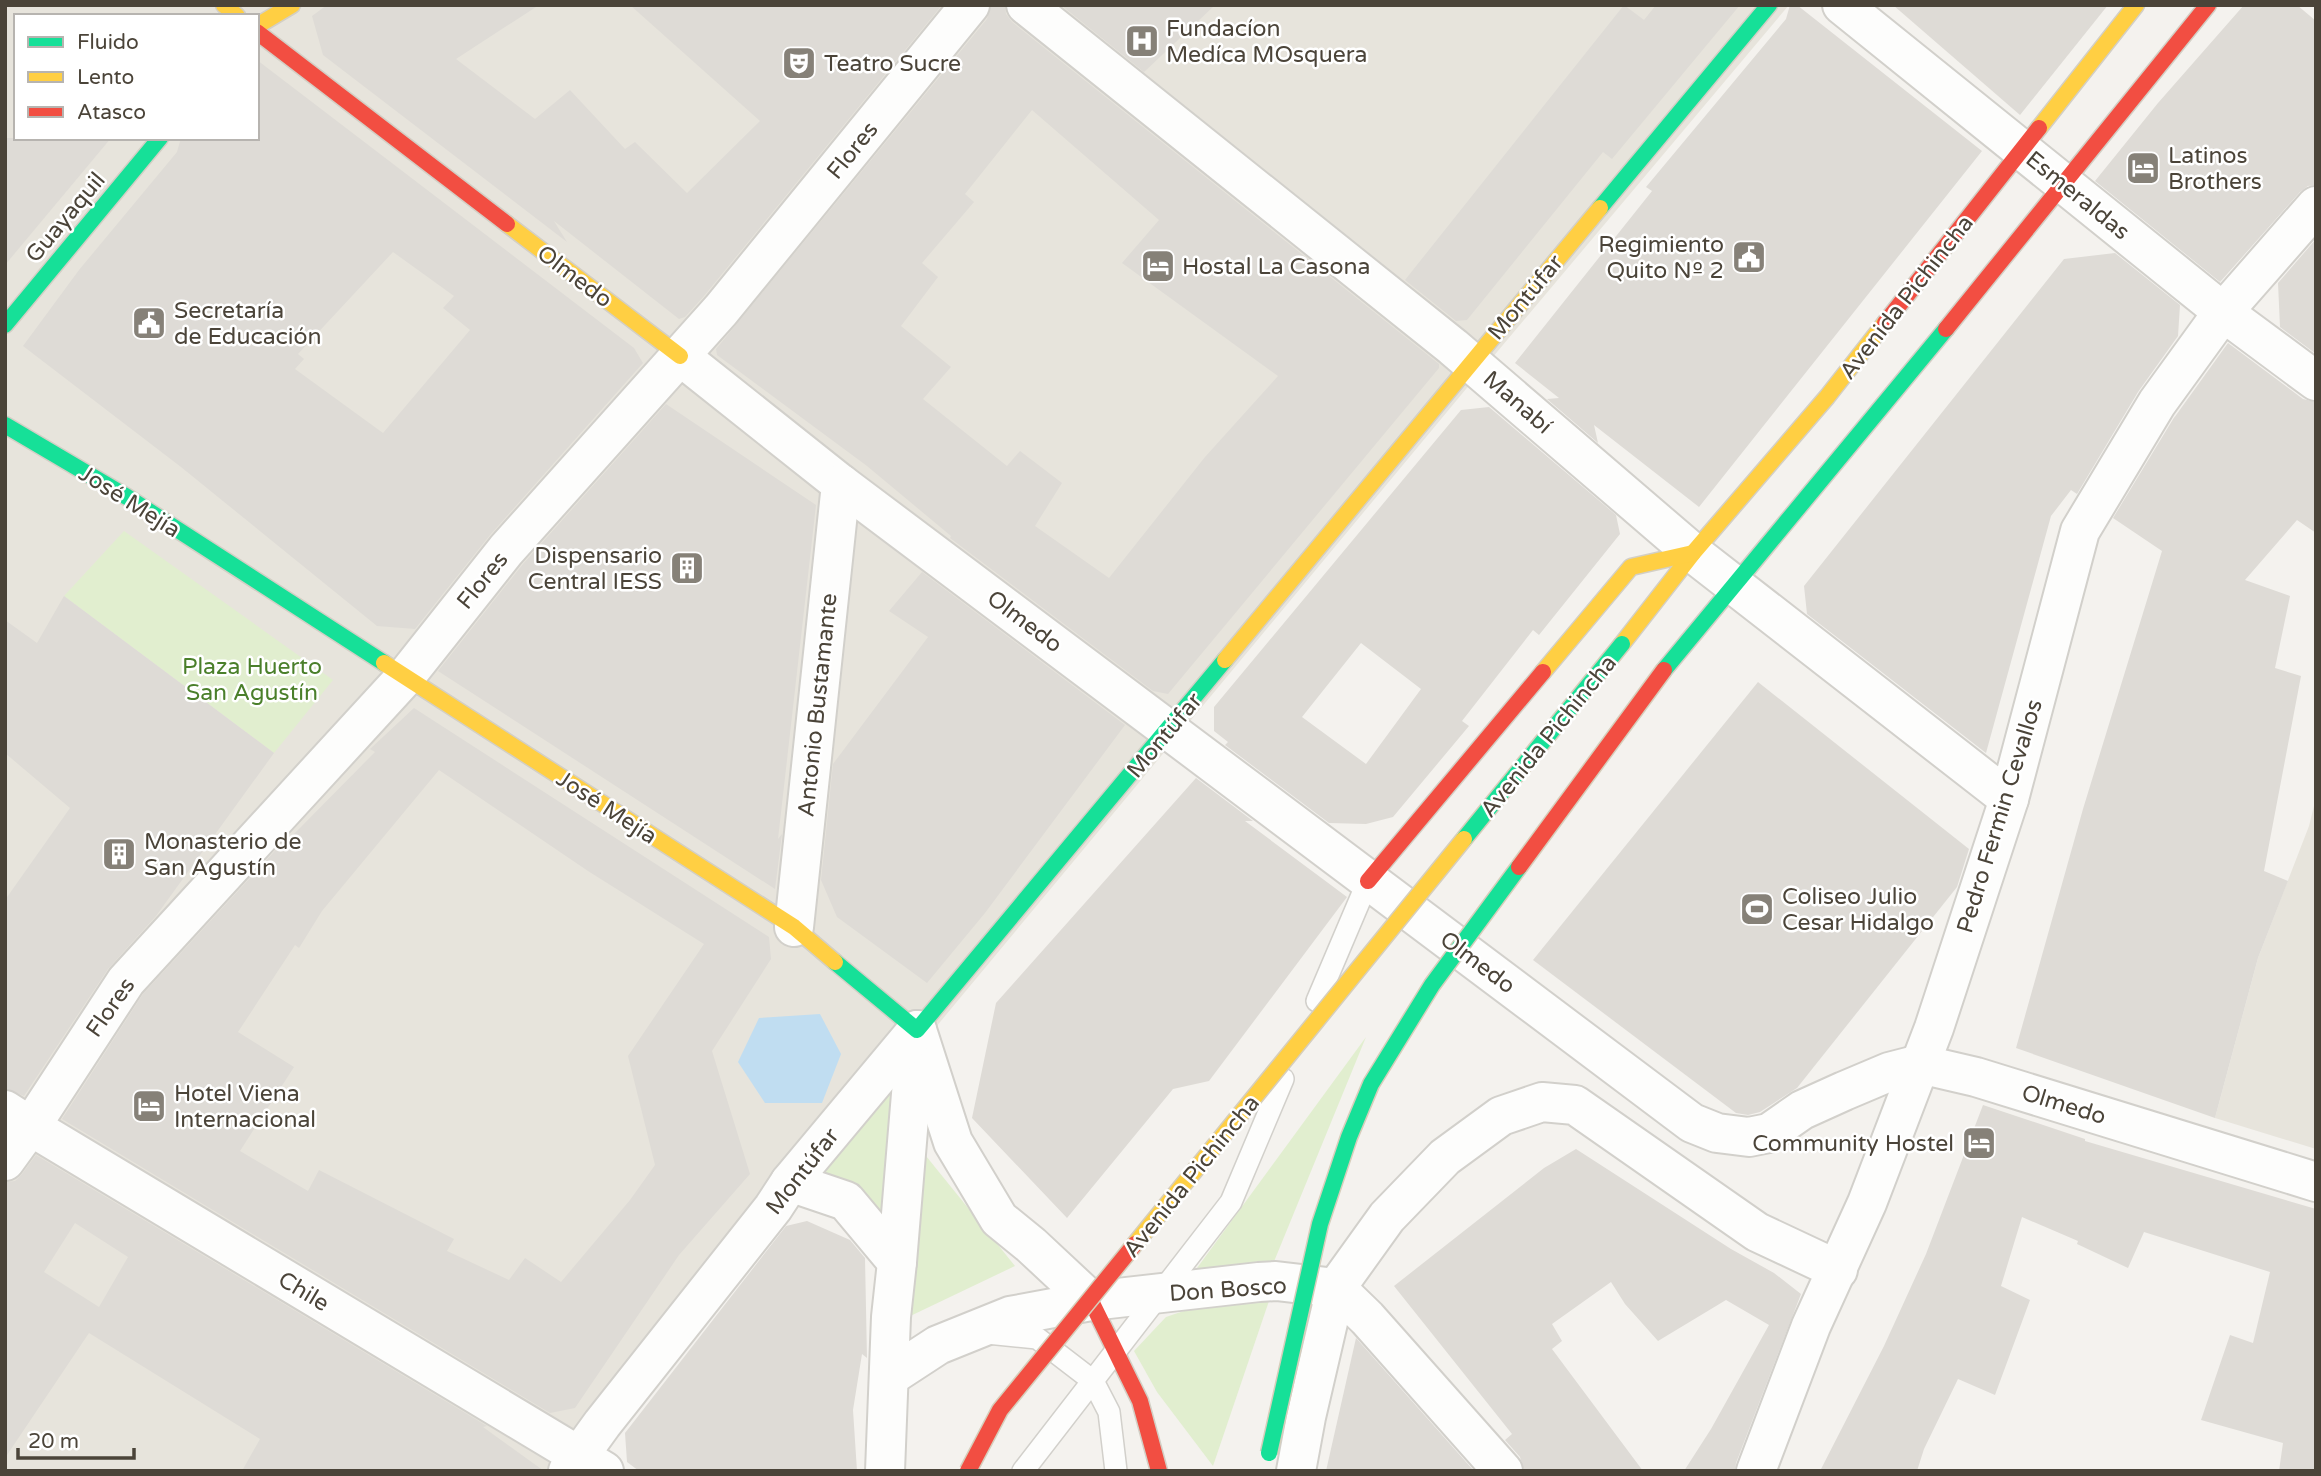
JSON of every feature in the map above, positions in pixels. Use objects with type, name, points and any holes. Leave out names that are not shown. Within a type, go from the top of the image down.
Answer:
[{"type":"main road","points":[[259,25],[292,5]]},
{"type":"main road","name":"Montúfar","points":[[917,1030],[1769,5]]},
{"type":"main road","name":"Avenida Pichincha","points":[[968,1471],[1000,1410],[1693,553],[1827,397],[2136,5]]},
{"type":"main road","name":"Avenida Pichincha","points":[[1263,1471],[1283,1462],[1320,1224],[1349,1137],[1371,1084],[1432,985],[1664,670],[2065,184],[2208,5]]},
{"type":"main road","name":"Olmedo","points":[[259,34],[680,356]]},
{"type":"main road","name":"Guayaquil","points":[[5,325],[158,140]]},
{"type":"main road","name":"José Mejía","points":[[5,425],[127,497],[794,927],[917,1030]]},
{"type":"main road","points":[[1368,881],[1631,567],[1693,553]]},
{"type":"main road","points":[[1091,1301],[1140,1401],[1159,1471]]},
{"type":"street","name":"Flores","points":[[5,1161],[18,1118],[126,981],[406,676],[506,550],[680,356],[970,5]]},
{"type":"street","name":"Manabí","points":[[1026,5],[1471,362],[1693,553],[2009,799]]},
{"type":"street","name":"Esmeraldas","points":[[1842,5],[2223,312],[2316,381]]},
{"type":"street","name":"Pedro Fermin Cevallos","points":[[1756,1471],[1811,1326],[1867,1203],[1934,1028],[2009,799],[2080,531],[2157,403],[2223,312],[2316,206]]},
{"type":"street","name":"Olmedo","points":[[680,356],[841,484],[1692,1123],[1717,1133],[1749,1137],[1769,1133],[1813,1105],[1889,1072],[1920,1064],[1976,1077],[2316,1182]]},
{"type":"street","name":"Antonio Bustamante","points":[[794,927],[841,484]]},
{"type":"street","name":"Montúfar","points":[[584,1466],[790,1182],[917,1030]]},
{"type":"street","points":[[885,1471],[891,1317],[917,1030]]},
{"type":"street","points":[[917,1030],[953,1142],[999,1219],[1091,1301]]},
{"type":"street","name":"Avenida Pichincha","points":[[1283,1462],[1306,1417],[1336,1288],[1387,1217],[1445,1157],[1501,1116],[1542,1102],[1575,1105],[1757,1232],[1838,1270]]},
{"type":"street","points":[[1813,1105],[1845,1104],[1870,1109],[1884,1119],[1889,1126],[1891,1138]]},
{"type":"street","name":"Chile","points":[[18,1118],[584,1466]]},
{"type":"street","points":[[790,1182],[846,1201],[897,1262]]},
{"type":"street","name":"Don Bosco","points":[[889,1377],[939,1345],[1010,1316],[1091,1301],[1276,1281],[1336,1288]]},
{"type":"street","points":[[1336,1288],[1367,1318],[1503,1471]]},
{"type":"lane","points":[[1023,1471],[1231,1202],[1368,881]]},
{"type":"lane","points":[[962,1337],[993,1333],[1037,1338],[1093,1381],[1110,1412],[1115,1471]]},
{"type":"shaded area","points":[[5,5],[1789,5],[1471,383],[567,1471],[5,1471]]},
{"type":"shaded area","points":[[2316,798],[2316,1149],[2215,1118],[2258,958],[2309,826]]},
{"type":"green space","name":"Plaza Huerto San Agustín","points":[[124,531],[333,680],[274,753],[64,596]]},
{"type":"green space","points":[[1366,1037],[1273,1264],[1189,1279]]},
{"type":"green space","points":[[900,1068],[885,1230],[817,1175]]},
{"type":"green space","points":[[926,1156],[1015,1266],[904,1319]]},
{"type":"green space","points":[[1270,1298],[1213,1466],[1157,1392],[1134,1351],[1166,1317],[1213,1301]]},
{"type":"water","points":[[820,1014],[841,1054],[822,1103],[765,1103],[738,1062],[759,1018]]},
{"type":"building","points":[[327,5],[539,5],[456,59],[535,119],[570,90],[625,149],[635,142],[687,193],[760,121],[630,5],[942,5],[704,296],[685,317],[679,319],[554,221],[567,242],[323,55],[312,16]]},
{"type":"building","points":[[991,5],[1005,5],[1006,14],[1012,22],[1439,364],[1439,368],[1168,694],[1153,691],[950,538],[951,536],[867,466],[717,355],[716,349],[987,19]],"holes":[[[1032,110],[1159,220],[1122,263],[1278,376],[1205,457],[1109,578],[1035,526],[1062,483],[1020,451],[1007,466],[923,399],[951,367],[901,326],[938,277],[922,263],[974,202],[965,194]]]},
{"type":"building","name":"Fundacíon Medíca MOsquera","points":[[1061,5],[1215,5],[1144,72]]},
{"type":"building","points":[[1624,5],[1644,20],[1656,5],[1740,5],[1612,159],[1603,152],[1467,320],[1456,321],[1405,280]]},
{"type":"building","name":"Regimiento Quito Nº 2","points":[[1790,5],[1797,5],[1982,151],[1699,507],[1594,425],[1598,443],[1547,399],[1559,398],[1515,363],[1652,191],[1646,187],[1786,19]]},
{"type":"building","points":[[1893,5],[2108,5],[2020,115]]},
{"type":"building","points":[[2244,5],[2297,5],[2316,21],[2316,185],[2308,186],[2300,192],[2220,282],[2095,181],[2158,103]]},
{"type":"building","points":[[259,62],[634,348],[643,363],[490,535],[415,629],[377,626],[181,467],[23,346],[79,270],[177,152],[180,140],[259,140]],"holes":[[[393,252],[454,296],[443,308],[470,330],[383,433],[295,369],[304,359],[298,354]]]},
{"type":"building","points":[[5,138],[109,140],[5,265]]},
{"type":"building","points":[[2316,239],[2316,354],[2280,327],[2278,283]]},
{"type":"building","points":[[2115,253],[2180,305],[2178,336],[2138,392],[2077,494],[2071,490],[2051,516],[1986,753],[1807,614],[1804,586],[2064,259]]},
{"type":"building","points":[[2228,343],[2303,399],[2316,402],[2316,533],[2297,520],[2245,580],[2290,596],[2275,668],[2301,676],[2264,871],[2288,881],[2258,958],[2215,1118],[2016,1048],[2083,809],[2162,551],[2113,518],[2175,416],[2174,418]]},
{"type":"building","points":[[666,404],[816,505],[778,839],[782,834],[775,889],[438,671],[523,564]]},
{"type":"building","points":[[1489,407],[1616,515],[1620,534],[1539,635],[1533,630],[1462,721],[1469,726],[1393,817],[1366,824],[1329,823],[1225,745],[1228,742],[1214,731],[1214,707],[1461,410]],"holes":[[[1361,643],[1421,689],[1366,764],[1302,717]]]},
{"type":"building","points":[[922,572],[1125,725],[985,913],[927,983],[837,917],[821,880],[833,764],[928,637],[889,611]]},
{"type":"building","name":"Monasterio de San Agustín","points":[[64,596],[274,753],[156,916],[108,969],[24,1096],[5,1088],[5,900],[70,808],[5,753],[5,620],[37,643]]},
{"type":"building","name":"Coliseo Julio Cesar Hidalgo","points":[[1758,682],[1969,849],[1957,887],[1797,1088],[1760,1112],[1748,1115],[1736,1113],[1533,960]]},
{"type":"building","points":[[414,708],[769,937],[771,959],[712,1051],[750,1174],[679,1255],[575,1408],[550,1413],[62,1119],[143,994],[284,841],[375,752],[370,749]],"holes":[[[439,770],[588,871],[704,944],[628,1056],[655,1165],[630,1200],[561,1282],[525,1258],[509,1280],[447,1251],[454,1239],[319,1170],[308,1191],[240,1151],[294,1067],[238,1032],[295,945],[299,948],[322,911]]]},
{"type":"building","points":[[1196,778],[1253,821],[1245,821],[1347,897],[1209,1081],[1173,1089],[1067,1218],[972,1118],[996,1003]]},
{"type":"building","points":[[1983,1105],[2085,1141],[2316,1209],[2316,1471],[2279,1471],[2283,1443],[2201,1420],[2230,1335],[2253,1343],[2270,1272],[2144,1232],[2128,1268],[2077,1244],[2078,1241],[2022,1217],[2001,1286],[2030,1300],[1995,1395],[1958,1379],[1924,1449],[1917,1471],[1820,1471],[1884,1346],[1926,1254]]},
{"type":"building","points":[[1576,1149],[1731,1249],[1774,1273],[1801,1294],[1735,1471],[1684,1471],[1711,1429],[1769,1325],[1726,1300],[1658,1341],[1625,1304],[1611,1282],[1552,1324],[1562,1341],[1552,1349],[1643,1471],[1524,1471],[1520,1457],[1505,1440],[1512,1434],[1394,1286],[1544,1168]]},
{"type":"building","points":[[36,1155],[487,1426],[483,1427],[544,1471],[242,1471],[260,1439],[89,1333],[5,1458],[5,1182],[15,1181]],"holes":[[[75,1223],[128,1257],[99,1307],[44,1272]]]},
{"type":"building","points":[[807,1221],[850,1240],[865,1258],[867,1358],[862,1354],[853,1410],[857,1471],[639,1471],[627,1462],[625,1433],[786,1226]]},
{"type":"building","points":[[1356,1338],[1474,1471],[1326,1471]]},
{"type":"traffic: fast","points":[[1600,208],[1769,5]]},
{"type":"traffic: fast","points":[[5,325],[158,140]]},
{"type":"traffic: fast","points":[[1664,670],[1946,329]]},
{"type":"traffic: fast","points":[[5,425],[127,497],[384,663]]},
{"type":"traffic: fast","points":[[1464,839],[1622,644]]},
{"type":"traffic: fast","points":[[835,962],[917,1030],[1225,660]]},
{"type":"traffic: fast","points":[[1269,1453],[1320,1224],[1349,1137],[1371,1084],[1432,985],[1519,867]]},
{"type":"traffic: slow","points":[[224,5],[235,14]]},
{"type":"traffic: slow","points":[[259,25],[292,5]]},
{"type":"traffic: slow","points":[[2039,128],[2136,5]]},
{"type":"traffic: slow","points":[[1225,660],[1600,208]]},
{"type":"traffic: slow","points":[[507,224],[680,356]]},
{"type":"traffic: slow","points":[[1622,644],[1693,553],[1827,397],[1885,323]]},
{"type":"traffic: slow","points":[[1543,672],[1631,567],[1693,553]]},
{"type":"traffic: slow","points":[[384,663],[794,927],[835,962]]},
{"type":"traffic: slow","points":[[1135,1244],[1464,839]]},
{"type":"traffic: jam","points":[[1946,329],[2208,5]]},
{"type":"traffic: jam","points":[[259,34],[507,224]]},
{"type":"traffic: jam","points":[[1885,323],[2039,128]]},
{"type":"traffic: jam","points":[[1519,867],[1664,670]]},
{"type":"traffic: jam","points":[[1368,881],[1543,672]]},
{"type":"traffic: jam","points":[[968,1471],[1000,1410],[1135,1244]]},
{"type":"traffic: jam","points":[[1091,1301],[1140,1401],[1159,1471]]},
{"type":"place","name":"Fundacíon Medíca MOsquera","points":[[1142,41]]},
{"type":"place","name":"Teatro Sucre","points":[[799,63]]},
{"type":"place","name":"Latinos Brothers","points":[[2143,168]]},
{"type":"place","name":"Regimiento Quito Nº 2","points":[[1749,257]]},
{"type":"place","name":"Hostal La Casona","points":[[1158,266]]},
{"type":"place","name":"Secretaría de Educación","points":[[149,323]]},
{"type":"place","name":"Dispensario Central IESS","points":[[687,568]]},
{"type":"place","name":"Monasterio de San Agustín","points":[[119,854]]},
{"type":"place","name":"Coliseo Julio Cesar Hidalgo","points":[[1757,909]]},
{"type":"place","name":"Hotel Viena Internacional","points":[[149,1106]]},
{"type":"place","name":"Community Hostel","points":[[1979,1143]]}]
